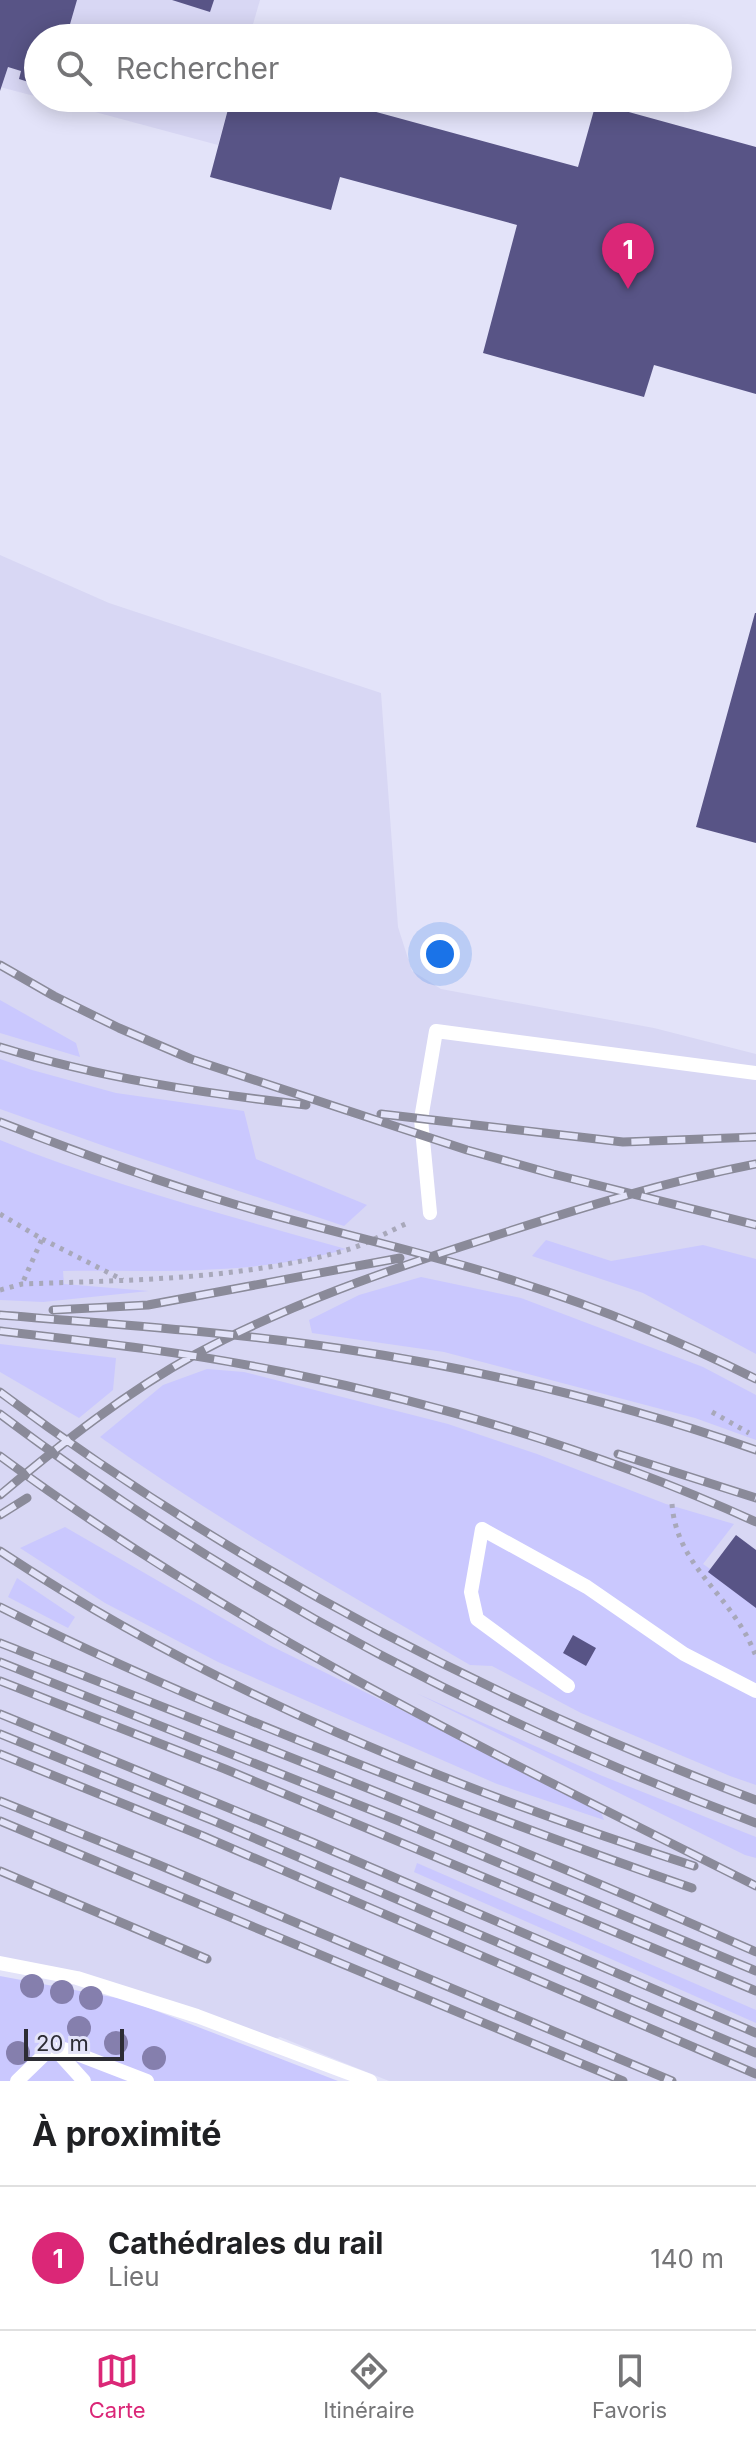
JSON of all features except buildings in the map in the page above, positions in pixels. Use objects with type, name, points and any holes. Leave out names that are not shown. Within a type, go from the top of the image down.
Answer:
[{"type":"lane","points":[[430,1213],[421,1119],[436,1031],[756,1073]]},
{"type":"lane","points":[[568,1686],[477,1619],[471,1592],[482,1529],[587,1587],[684,1654],[756,1691]]},
{"type":"lane","points":[[0,1963],[77,1978],[182,2011],[370,2081]]},
{"type":"lane","points":[[55,2049],[84,2081]]},
{"type":"lane","points":[[17,2081],[43,2055],[55,2049],[72,2051],[147,2081]]},
{"type":"path","points":[[0,1290],[22,1284],[190,1278],[304,1260],[347,1250],[430,1213]]},
{"type":"path","points":[[0,1214],[124,1280]]},
{"type":"path","points":[[22,1284],[42,1239]]},
{"type":"path","points":[[712,1412],[749,1433]]},
{"type":"path","points":[[672,1504],[677,1533],[685,1553],[742,1628],[756,1656]]},
{"type":"shaded area","points":[[0,0],[260,0],[253,24],[24,24],[24,93],[0,87]]},
{"type":"shaded area","points":[[95,112],[227,112],[218,145]]},
{"type":"shaded area","points":[[0,555],[109,603],[381,693],[398,927],[412,971],[441,989],[654,1028],[756,1054],[756,2081],[389,2081],[280,2037],[270,2041],[0,1958]]},
{"type":"shaded area","points":[[0,1000],[76,1043],[80,1057],[0,1033]]},
{"type":"shaded area","points":[[0,1059],[116,1093],[244,1111],[256,1159],[367,1205],[344,1226],[0,1109]]},
{"type":"shaded area","points":[[0,1140],[128,1186],[346,1249],[311,1258],[241,1268],[63,1271],[64,1284],[149,1291],[43,1302],[0,1300]]},
{"type":"shaded area","points":[[546,1240],[611,1261],[703,1245],[756,1259],[756,1354],[643,1293],[532,1256]]},
{"type":"shaded area","points":[[421,1277],[521,1298],[703,1367],[756,1395],[756,1440],[695,1418],[444,1352],[312,1333],[309,1320],[359,1295]]},
{"type":"shaded area","points":[[0,1344],[116,1358],[113,1390],[79,1418],[0,1372]]},
{"type":"shaded area","points":[[207,1369],[244,1372],[448,1424],[537,1454],[666,1504],[734,1524],[703,1564],[756,1601],[756,1785],[581,1713],[492,1666],[470,1665],[236,1527],[100,1437],[163,1385]]},
{"type":"shaded area","points":[[65,1527],[269,1645],[599,1807],[604,1820],[497,1784],[218,1662],[105,1603],[20,1548]]},
{"type":"shaded area","points":[[17,1578],[75,1617],[68,1628],[8,1597]]},
{"type":"shaded area","points":[[416,1693],[600,1775],[756,1837],[756,1858],[745,1855]]},
{"type":"shaded area","points":[[417,1863],[756,2010],[756,2023],[414,1872]]},
{"type":"shaded area","points":[[0,1976],[128,2000],[338,2081],[0,2081]]},
{"type":"railway","points":[[0,965],[119,1028],[191,1059],[467,1150],[756,1225]]},
{"type":"railway","points":[[0,1047],[152,1083],[306,1105]]},
{"type":"railway","points":[[381,1114],[623,1142],[756,1137]]},
{"type":"railway","points":[[0,1122],[204,1195],[486,1272],[551,1293],[640,1326],[756,1379]]},
{"type":"railway","points":[[0,1495],[144,1385],[196,1354],[267,1319],[376,1276],[521,1227],[654,1188],[756,1164]]},
{"type":"railway","points":[[53,1310],[148,1305],[400,1258]]},
{"type":"railway","points":[[0,1315],[215,1333],[396,1357],[604,1403],[756,1450]]},
{"type":"railway","points":[[0,1331],[216,1360],[408,1401],[585,1454],[700,1497],[756,1522]]},
{"type":"railway","points":[[0,1392],[177,1514],[364,1623],[557,1718],[756,1800]]},
{"type":"railway","points":[[0,1414],[177,1537],[363,1646],[556,1741],[756,1823]]},
{"type":"railway","points":[[618,1454],[756,1498]]},
{"type":"railway","points":[[0,1456],[89,1519],[274,1634],[465,1738],[756,1886]]},
{"type":"railway","points":[[0,1515],[27,1498]]},
{"type":"railway","points":[[0,1551],[164,1649],[336,1732],[513,1804],[694,1866]]},
{"type":"railway","points":[[0,1607],[131,1669],[266,1727],[481,1812],[692,1888]]},
{"type":"railway","points":[[0,1643],[474,1832],[756,1952]]},
{"type":"railway","points":[[0,1662],[399,1821],[756,1971]]},
{"type":"railway","points":[[0,1681],[225,1769],[756,1991]]},
{"type":"railway","points":[[0,1714],[312,1842],[756,2033]]},
{"type":"railway","points":[[0,1734],[214,1821],[756,2053]]},
{"type":"railway","points":[[0,1754],[203,1836],[756,2074]]},
{"type":"railway","points":[[0,1801],[672,2081]]},
{"type":"railway","points":[[0,1821],[623,2081]]},
{"type":"railway","points":[[0,1871],[207,1959]]},
{"type":"place","name":"Cathédrales du rail","points":[[628,289]]}]
